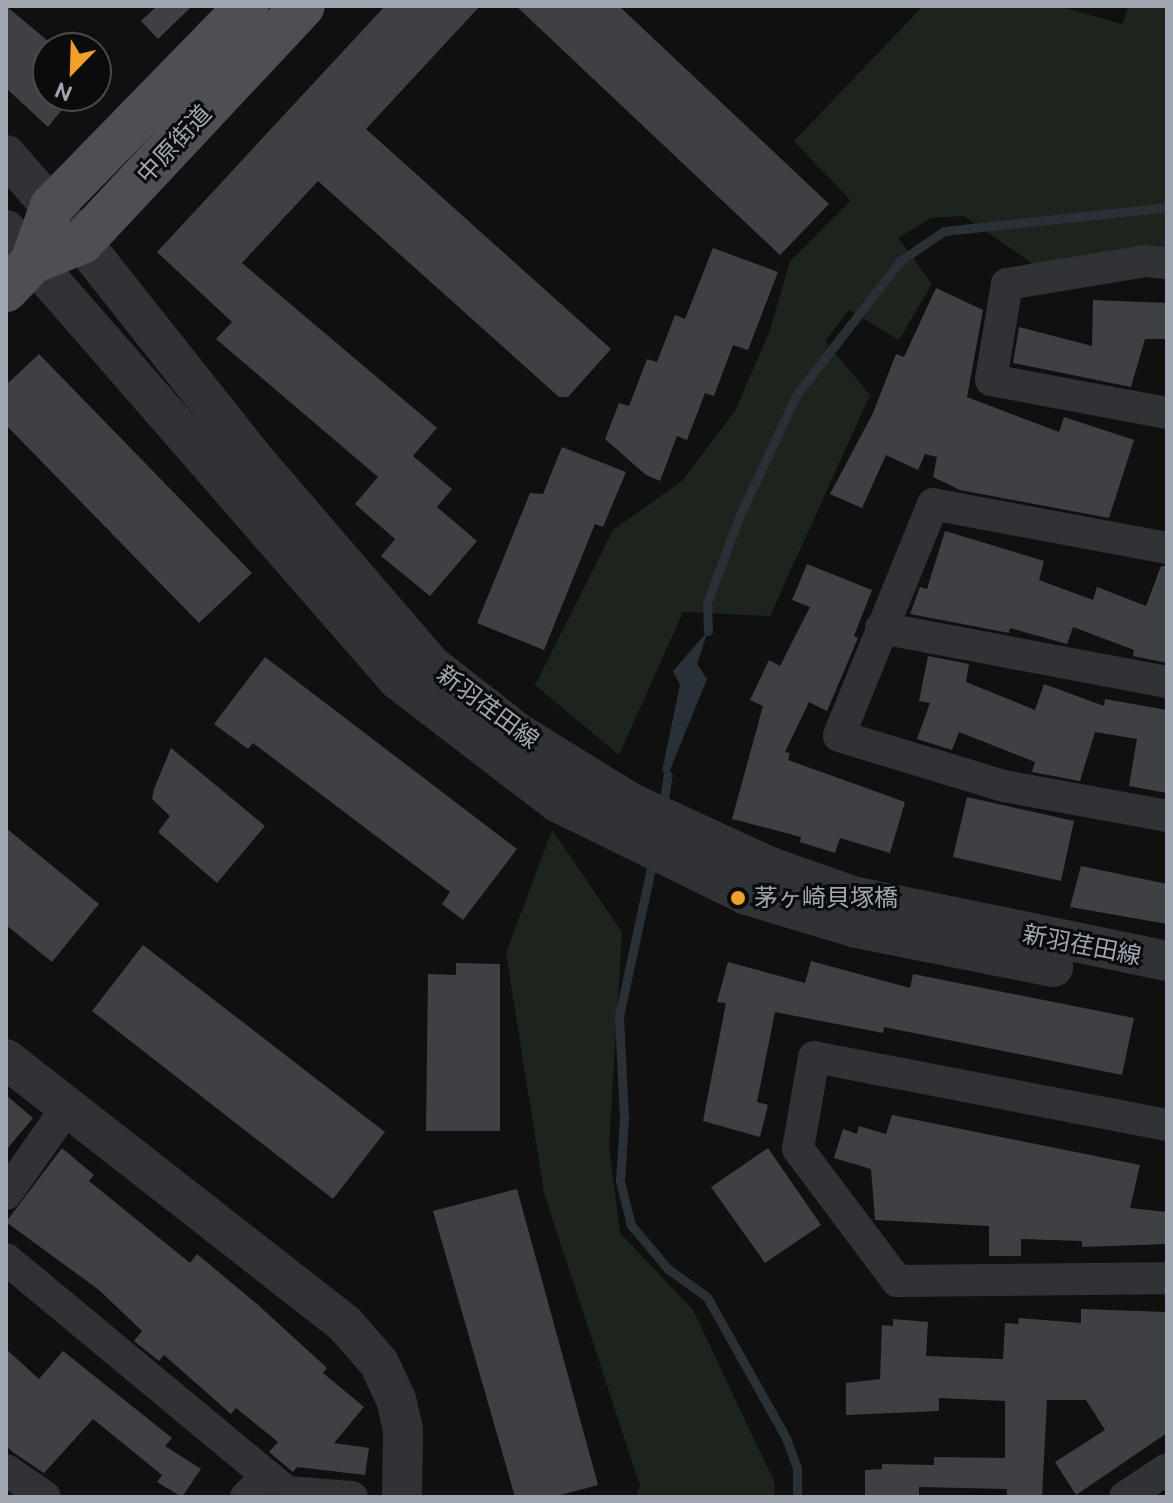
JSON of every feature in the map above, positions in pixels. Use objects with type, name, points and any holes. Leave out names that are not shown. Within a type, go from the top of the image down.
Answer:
[{"type":"main road","name":"中原街道","points":[[15,261],[52,206],[247,6]]},
{"type":"main road","name":"中原街道","points":[[15,261],[82,242],[303,6]]},
{"type":"street","name":"新羽荏田線","points":[[6,155],[82,242],[254,459],[431,665],[626,820]]},
{"type":"street","name":"新羽荏田線","points":[[15,261],[398,680],[557,802],[626,820],[856,928],[1167,986]]},
{"type":"street","points":[[1167,263],[1146,261],[1007,284],[991,380],[1167,413]]},
{"type":"street","points":[[1167,548],[933,504],[839,736],[1004,786],[1167,816]]},
{"type":"street","points":[[881,628],[1167,682]]},
{"type":"street","name":"新羽荏田線","points":[[758,881],[1167,961]]},
{"type":"street","points":[[1167,1125],[814,1057],[798,1149],[897,1281],[1167,1278]]},
{"type":"street","points":[[6,1059],[345,1324],[379,1363],[403,1429],[402,1497]]},
{"type":"street","points":[[6,1194],[67,1108]]},
{"type":"street","points":[[6,1259],[257,1487],[352,1497]]},
{"type":"street","points":[[1125,1497],[1167,1469]]},
{"type":"street","points":[[6,1470],[45,1497]]},
{"type":"shaded area","points":[[923,6],[1058,6],[1122,24],[1129,6],[1167,6],[1167,254],[1037,267],[964,216],[931,218],[898,238],[932,284],[899,340],[849,310],[825,341],[870,395],[770,616],[683,612],[619,755],[535,685],[613,530],[682,481],[735,411],[770,330],[790,261],[851,201],[794,141]]},
{"type":"shaded area","points":[[708,631],[697,664],[707,679],[668,775],[662,771],[680,685],[673,671]]},
{"type":"shaded area","points":[[552,830],[622,932],[609,1146],[620,1233],[693,1310],[774,1481],[775,1497],[636,1497],[640,1486],[544,1193],[506,953]]},
{"type":"building","points":[[6,6],[37,32],[32,32],[32,112],[60,112],[48,127],[6,88]]},
{"type":"building","points":[[157,6],[192,6],[158,39],[141,21]]},
{"type":"building","points":[[385,6],[480,6],[366,129],[611,349],[568,397],[559,397],[318,181],[242,263],[437,428],[413,456],[452,489],[437,507],[477,541],[430,596],[381,556],[395,539],[355,504],[378,477],[216,339],[232,322],[157,252]]},
{"type":"building","points":[[516,6],[619,6],[829,204],[780,255]]},
{"type":"building","points":[[713,248],[778,272],[748,350],[733,345],[714,396],[705,393],[687,440],[677,436],[660,481],[646,475],[605,439],[619,403],[629,406],[647,359],[657,362],[675,315],[685,319]]},
{"type":"building","points":[[936,288],[983,310],[967,397],[1059,432],[1064,417],[1134,440],[1109,518],[960,490],[933,477],[937,457],[925,454],[918,470],[886,455],[862,508],[830,494],[873,413],[896,354],[904,357]]},
{"type":"building","points":[[1093,300],[1167,303],[1167,339],[1145,339],[1131,387],[1013,363],[1019,327],[1092,346]]},
{"type":"building","points":[[39,354],[252,573],[199,623],[6,425],[6,385]]},
{"type":"building","points":[[562,447],[626,472],[603,527],[595,524],[544,650],[477,623],[530,493],[543,494]]},
{"type":"building","points":[[945,531],[1044,561],[1039,580],[1093,600],[1097,587],[1146,606],[1161,566],[1167,566],[1167,663],[1133,656],[1134,650],[1073,627],[1067,644],[1010,628],[1009,633],[910,614],[920,587],[927,589]]},
{"type":"building","points":[[807,564],[872,590],[854,636],[858,638],[827,711],[809,702],[785,752],[790,753],[788,760],[905,802],[890,853],[840,838],[835,853],[800,842],[801,837],[732,819],[763,706],[750,700],[769,660],[780,666],[810,607],[792,600]]},
{"type":"building","points":[[928,656],[969,664],[966,682],[1035,710],[1044,684],[1104,706],[1105,699],[1167,710],[1167,793],[1129,786],[1137,739],[1095,732],[1080,781],[1032,772],[1035,762],[959,732],[952,750],[917,739],[930,703],[919,701]]},
{"type":"building","points":[[265,657],[517,849],[463,920],[442,904],[450,892],[253,743],[248,749],[214,724]]},
{"type":"building","points":[[171,748],[265,826],[217,883],[158,832],[170,816],[152,799]]},
{"type":"building","points":[[967,797],[1074,821],[1061,881],[953,857]]},
{"type":"building","points":[[6,828],[99,904],[52,962],[6,925]]},
{"type":"building","points":[[1081,866],[1167,884],[1167,924],[1070,907]]},
{"type":"building","points":[[143,945],[385,1132],[333,1199],[92,1011]]},
{"type":"building","points":[[811,961],[910,988],[913,974],[1134,1018],[1122,1075],[884,1027],[883,1033],[775,1012],[757,1102],[768,1105],[760,1137],[703,1121],[726,1003],[717,1002],[728,962],[805,983]]},
{"type":"building","points":[[456,963],[500,964],[500,1131],[426,1131],[428,974],[456,975]]},
{"type":"building","points":[[6,1095],[33,1118],[6,1150]]},
{"type":"building","points":[[892,1115],[1140,1165],[1130,1208],[1167,1212],[1167,1244],[1082,1247],[1082,1241],[1021,1239],[1021,1256],[989,1256],[989,1226],[875,1220],[871,1169],[834,1158],[843,1129],[857,1134],[859,1126],[886,1134]]},
{"type":"building","points":[[62,1148],[94,1175],[89,1181],[190,1263],[197,1254],[257,1304],[327,1368],[323,1373],[364,1407],[334,1443],[369,1448],[365,1475],[297,1467],[293,1472],[269,1452],[278,1442],[236,1408],[231,1414],[164,1355],[159,1361],[134,1341],[142,1331],[99,1290],[6,1222]]},
{"type":"building","points":[[768,1148],[821,1225],[765,1263],[711,1187]]},
{"type":"building","points":[[517,1189],[598,1485],[553,1497],[515,1497],[433,1211]]},
{"type":"building","points":[[1081,1309],[1167,1312],[1167,1433],[1076,1495],[1055,1462],[1105,1430],[1086,1400],[1047,1400],[1042,1497],[1007,1497],[1007,1489],[919,1487],[919,1497],[865,1497],[865,1470],[882,1469],[882,1464],[934,1465],[934,1457],[1005,1458],[1005,1401],[939,1398],[939,1411],[846,1415],[846,1383],[880,1379],[882,1325],[893,1326],[893,1319],[928,1322],[926,1356],[1003,1359],[1005,1323],[1018,1324],[1019,1318],[1081,1323]]},
{"type":"building","points":[[6,1349],[39,1379],[63,1351],[172,1438],[165,1446],[201,1469],[182,1497],[157,1482],[162,1475],[93,1419],[44,1473],[14,1453],[6,1446]]},
{"type":"waterway","points":[[708,631],[707,603],[739,517],[797,394],[900,261],[944,231],[1167,207]]},
{"type":"waterway","points":[[663,805],[668,775]]},
{"type":"waterway","points":[[653,859],[619,1016],[624,1118],[620,1181],[631,1225],[668,1269],[707,1297],[786,1438],[797,1468],[797,1497]]},
{"type":"place","name":"茅ヶ崎貝塚橋","points":[[738,898]]}]
